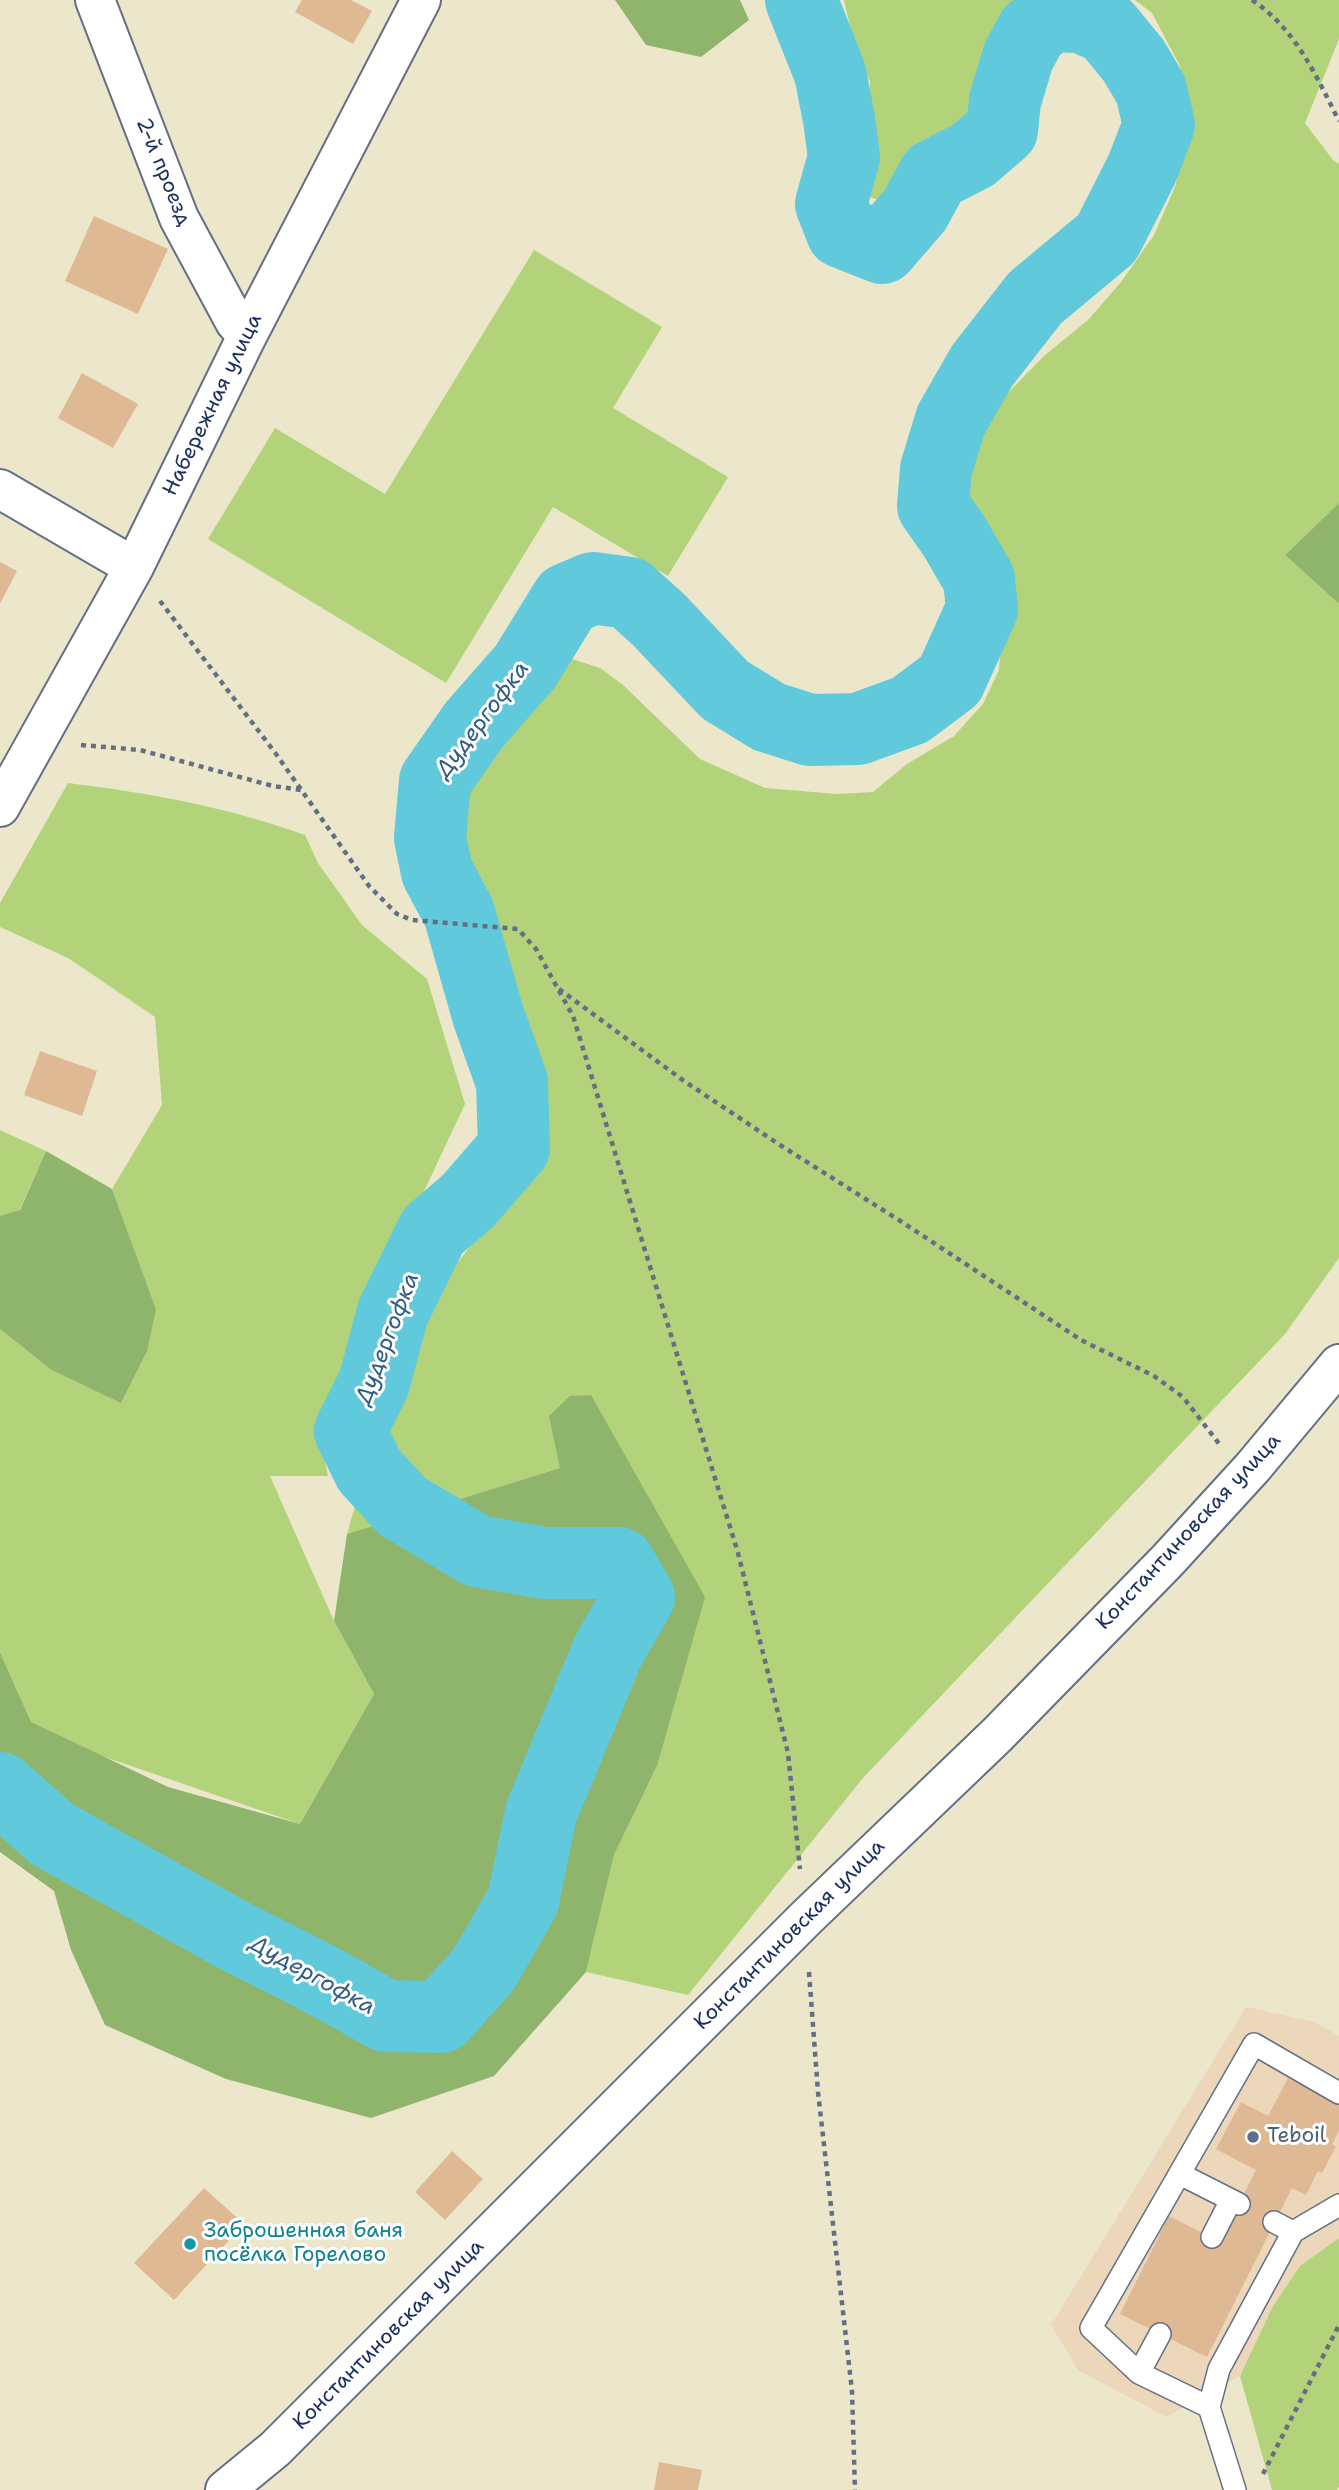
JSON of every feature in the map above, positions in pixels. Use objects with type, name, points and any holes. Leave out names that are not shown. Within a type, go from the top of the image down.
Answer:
[{"type":"street","name":"2-й проезд","points":[[94,0],[179,218],[235,322],[247,336]]},
{"type":"street","name":"Набережная улица","points":[[0,807],[19,755],[134,567],[247,336],[421,0]]},
{"type":"street","points":[[0,489],[134,567]]},
{"type":"street","name":"Константиновская улица","points":[[225,2490],[275,2449],[806,1918],[1006,1725],[1168,1560],[1253,1467],[1339,1364]]},
{"type":"lane","points":[[1209,2407],[1139,2373],[1091,2328],[1254,2044],[1339,2093]]},
{"type":"lane","points":[[1180,2174],[1235,2202],[1212,2237]]},
{"type":"lane","points":[[1235,2490],[1209,2407],[1219,2368],[1284,2227],[1339,2205]]},
{"type":"lane","points":[[1139,2373],[1160,2334]]},
{"type":"path","points":[[1252,0],[1270,12],[1303,52],[1339,121]]},
{"type":"path","points":[[134,567],[302,790],[369,886],[397,914],[412,920],[518,929],[536,949],[573,1016],[738,1553],[788,1753],[806,1918],[818,2092],[852,2392],[855,2490]]},
{"type":"path","points":[[19,755],[140,750],[273,786],[302,790]]},
{"type":"path","points":[[557,988],[684,1081],[780,1145],[1081,1340],[1154,1376],[1183,1397],[1220,1446],[1253,1467]]},
{"type":"path","points":[[1266,2469],[1339,2326]]},
{"type":"shaded area","name":"Teboil","points":[[1246,2007],[1315,2022],[1339,2036],[1339,2238],[1300,2266],[1273,2306],[1240,2376],[1166,2417],[1078,2370],[1051,2325]]},
{"type":"green space","points":[[615,0],[740,0],[749,20],[701,57],[646,45]]},
{"type":"green space","points":[[844,0],[1023,0],[1006,18],[979,104],[967,128],[941,144],[906,195],[884,202],[870,197],[866,135],[870,82],[854,45]]},
{"type":"green space","points":[[1135,0],[1339,0],[1339,39],[1305,123],[1339,164],[1339,503],[1285,555],[1339,604],[1339,1258],[1285,1334],[863,1778],[688,1995],[586,1972],[614,1855],[657,1766],[560,1468],[347,1534],[375,1436],[407,1374],[431,1284],[457,1263],[523,1187],[535,1164],[539,1133],[525,1060],[502,996],[482,912],[449,837],[452,804],[477,764],[524,719],[557,679],[569,658],[600,668],[623,685],[700,759],[765,788],[837,794],[873,792],[907,764],[954,736],[983,704],[999,670],[1004,579],[966,512],[959,485],[974,427],[1044,356],[1088,320],[1121,282],[1154,235],[1175,187],[1181,160],[1189,107],[1180,66],[1152,13]]},
{"type":"green space","points":[[534,250],[662,327],[613,408],[728,477],[668,576],[553,507],[446,683],[208,539],[275,428],[385,494]]},
{"type":"green space","points":[[1339,503],[1339,604],[1285,555]]},
{"type":"green space","points":[[68,783],[188,802],[247,816],[305,835],[318,863],[362,925],[427,979],[465,1104],[411,1219],[396,1260],[358,1332],[340,1388],[317,1425],[328,1476],[270,1476],[334,1621],[374,1694],[300,1824],[0,1721],[0,1329],[50,1369],[156,1309],[112,1189],[162,1105],[155,1017],[68,958],[0,927],[0,903]]},
{"type":"green space","points":[[0,1130],[46,1151],[19,1211],[0,1216]]},
{"type":"green space","points":[[46,1151],[112,1189],[156,1309],[147,1351],[121,1403],[50,1369],[0,1329],[0,1216],[20,1210]]},
{"type":"green space","points":[[591,1395],[705,1597],[657,1766],[614,1855],[586,1972],[494,2076],[371,2118],[226,2079],[105,2025],[71,1950],[54,1891],[0,1852],[0,1653],[31,1722],[168,1787],[300,1824],[374,1694],[334,1621],[347,1534],[560,1468],[549,1416],[570,1396]]},
{"type":"green space","points":[[1339,2238],[1339,2486],[1337,2490],[1272,2490],[1240,2376],[1273,2306],[1300,2266]]},
{"type":"building","points":[[302,0],[351,0],[372,11],[353,44],[295,12]]},
{"type":"building","points":[[94,216],[168,249],[138,314],[65,281]]},
{"type":"building","points":[[82,373],[138,404],[113,448],[58,418]]},
{"type":"building","points":[[0,562],[17,571],[0,604]]},
{"type":"building","points":[[40,1051],[97,1071],[82,1116],[24,1095]]},
{"type":"building","points":[[1288,2078],[1339,2105],[1339,2131],[1332,2144],[1336,2147],[1322,2173],[1318,2171],[1306,2195],[1292,2188],[1207,2357],[1120,2314],[1169,2216],[1220,2242],[1256,2170],[1216,2149],[1241,2102],[1268,2116]]},
{"type":"building","points":[[452,2151],[483,2179],[445,2220],[415,2192]]},
{"type":"building","points":[[204,2188],[244,2224],[174,2300],[134,2263]]},
{"type":"building","points":[[659,2462],[702,2470],[698,2490],[654,2490]]},
{"type":"waterway","name":"Дудергофка","points":[[0,1788],[52,1834],[231,1934],[386,2016],[441,2017],[484,1969],[523,1901],[541,1813],[608,1651],[639,1597],[619,1563],[544,1563],[477,1551],[402,1506],[369,1470],[350,1431],[374,1383],[393,1312],[433,1231],[468,1201],[514,1148],[512,1082],[488,1015],[459,913],[437,872],[430,838],[435,781],[474,725],[525,667],[567,599],[593,588],[629,593],[659,620],[725,690],[769,717],[810,730],[858,729],[910,710],[950,680],[982,609],[979,579],[933,506],[936,469],[951,420],[982,366],[1035,298],[1107,238],[1142,169],[1159,125],[1151,90],[1134,61],[1107,28],[1080,17],[1052,16],[1032,31],[1018,57],[1005,101],[1002,130],[973,155],[934,175],[915,210],[882,248],[842,232],[831,204],[844,157],[839,119],[830,73],[801,0]]},
{"type":"place","name":"Teboil","points":[[1253,2137]]},
{"type":"place","name":"Заброшенная баня посёлка Горелово","points":[[190,2244]]}]
